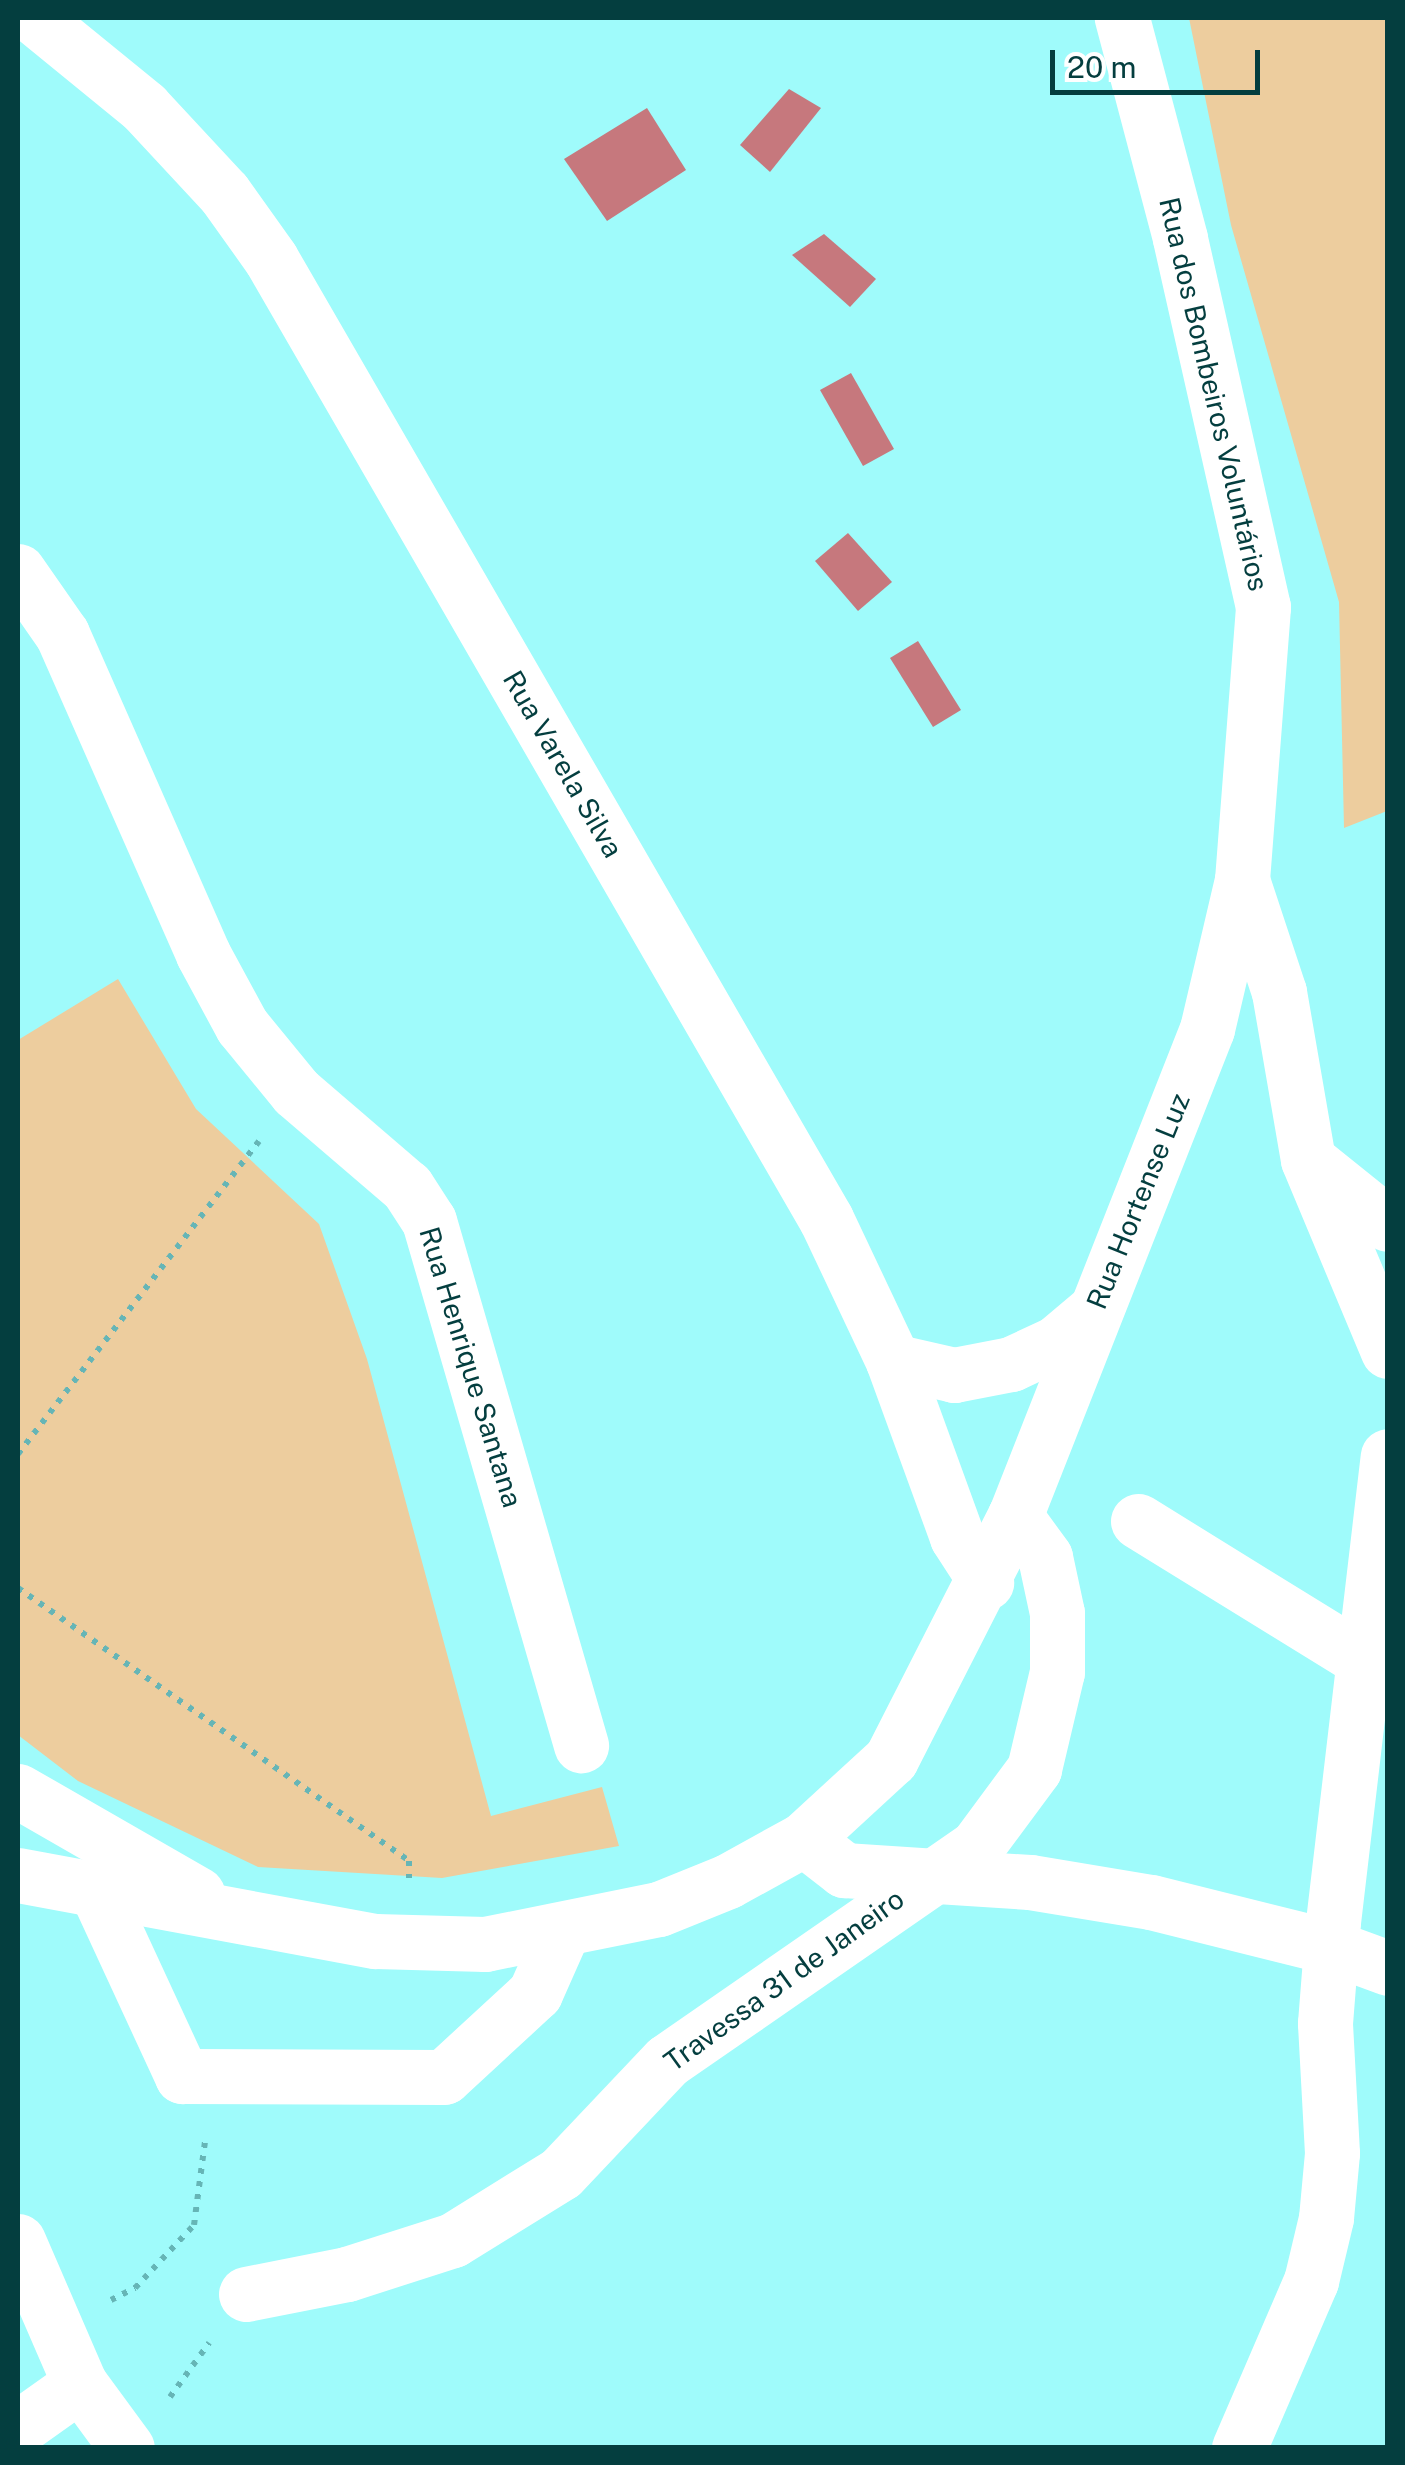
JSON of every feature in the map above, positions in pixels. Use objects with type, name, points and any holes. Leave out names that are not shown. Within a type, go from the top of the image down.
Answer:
[{"type":"street","name":"Rua Varela Silva","points":[[35,18],[144,107],[224,192],[271,259],[826,1218],[893,1361],[956,1537],[986,1582]]},
{"type":"street","name":"Rua dos Bombeiros Voluntários","points":[[1122,18],[1180,238],[1262,607],[1242,880],[1279,992],[1308,1160],[1388,1350]]},
{"type":"street","name":"Rua Henrique Santana","points":[[18,570],[62,634],[202,954],[242,1026],[296,1092],[375,1155],[429,1221],[581,1745]]},
{"type":"street","name":"Rua Hortense Luz","points":[[50,1888],[412,1942],[485,1944],[562,1932],[659,1909],[804,1838],[890,1759],[986,1582],[1207,1029],[1242,880]]},
{"type":"street","points":[[1308,1160],[1388,1224]]},
{"type":"street","points":[[893,1361],[954,1375],[1011,1364],[1056,1342],[1094,1311]]},
{"type":"street","points":[[1239,2448],[1311,2281],[1326,2218],[1332,2153],[1325,2023],[1331,1947],[1388,1456]]},
{"type":"street","points":[[804,1838],[844,1870],[930,1875],[977,1846],[1034,1770],[1050,1718],[1057,1613],[1046,1556],[1015,1516]]},
{"type":"street","points":[[1138,1522],[1364,1660]]},
{"type":"street","name":"Rua Hortense Luz","points":[[18,1792],[70,1827],[244,1919]]},
{"type":"street","name":"Travessa 31 de Janeiro","points":[[246,2294],[347,2274],[453,2240],[561,2173],[667,2061],[930,1875],[1030,1882],[1151,1902],[1331,1947],[1388,1968]]},
{"type":"street","points":[[50,1888],[182,2076],[444,2077],[535,1993],[562,1932]]},
{"type":"street","points":[[18,2241],[80,2384],[127,2448]]},
{"type":"street","points":[[18,2428],[80,2384]]},
{"type":"path","points":[[18,1454],[296,1092]]},
{"type":"path","points":[[18,1588],[409,1861],[412,1942]]},
{"type":"path","points":[[135,2288],[194,2224],[214,2076]]},
{"type":"path","points":[[167,2401],[246,2294]]},
{"type":"shaded area","points":[[1189,18],[1387,18],[1387,811],[1344,828],[1339,602],[1231,225]]},
{"type":"shaded area","points":[[789,89],[821,108],[770,172],[740,145]]},
{"type":"shaded area","points":[[647,108],[686,170],[607,221],[564,159]]},
{"type":"shaded area","points":[[824,234],[876,279],[850,307],[792,255]]},
{"type":"shaded area","points":[[851,373],[894,449],[863,466],[820,390]]},
{"type":"shaded area","points":[[848,533],[892,582],[858,611],[815,561]]},
{"type":"shaded area","points":[[918,641],[961,710],[933,727],[890,658]]},
{"type":"shaded area","points":[[118,979],[196,1109],[319,1224],[367,1359],[491,1816],[602,1787],[619,1846],[442,1878],[258,1867],[78,1781],[18,1735],[18,1040]]}]
